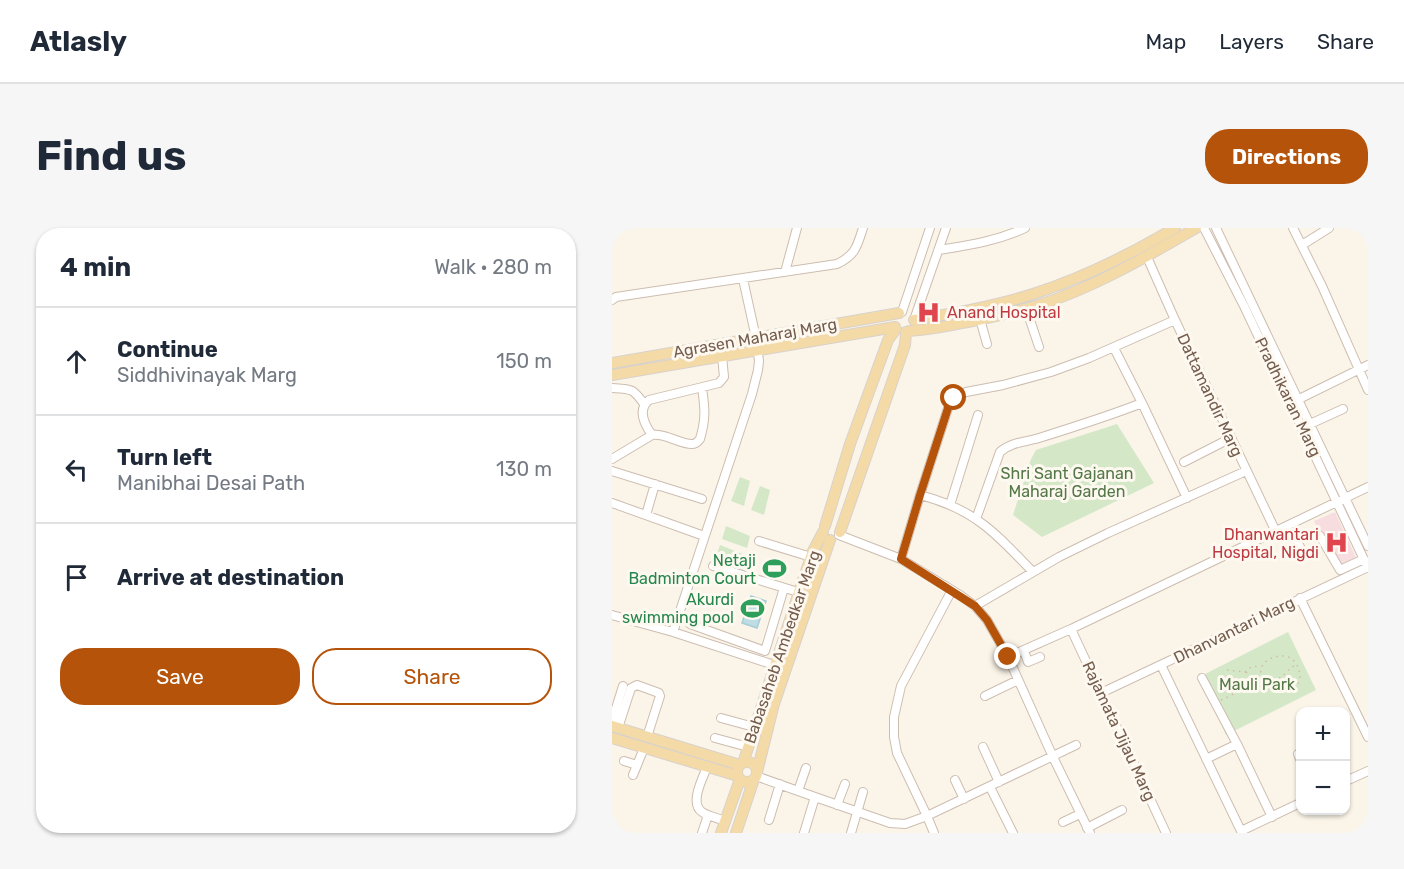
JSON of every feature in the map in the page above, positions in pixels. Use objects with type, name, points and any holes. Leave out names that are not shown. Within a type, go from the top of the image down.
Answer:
[{"type":"main road","points":[[914,320],[1036,293],[1113,263],[1174,228]]},
{"type":"main road","points":[[901,330],[925,330],[1040,305],[1087,286],[1196,228]]},
{"type":"main road","points":[[900,313],[909,314],[914,320],[914,325],[901,330],[894,319],[900,313]]},
{"type":"main road","name":"Agrasen Maharaj Marg","points":[[612,363],[900,313]]},
{"type":"main road","name":"Agrasen Maharaj Marg","points":[[612,375],[758,350],[901,330]]},
{"type":"main road","name":"Babasaheb Ambedkar Marg","points":[[736,833],[756,776],[774,704],[832,533],[905,345],[901,330],[888,340],[879,364],[850,444],[832,533],[811,557],[740,771]]},
{"type":"main road","name":"Babasaheb Ambedkar Marg","points":[[614,728],[707,767],[740,771]]},
{"type":"main road","name":"Babasaheb Ambedkar Marg","points":[[646,742],[740,771]]},
{"type":"main road","points":[[721,833],[740,771],[747,762],[755,766],[756,776],[747,782],[740,771]]},
{"type":"street","points":[[785,272],[797,228]]},
{"type":"street","points":[[612,300],[616,297],[837,264],[853,254],[863,228]]},
{"type":"street","points":[[900,313],[930,228]]},
{"type":"street","points":[[914,320],[946,228]]},
{"type":"street","points":[[939,250],[985,242],[1008,236],[1025,228]]},
{"type":"street","name":"Pradhikaran Marg","points":[[1204,228],[1294,401],[1310,424],[1367,565]]},
{"type":"street","name":"Pradhikaran Marg","points":[[1216,228],[1341,500],[1368,546]]},
{"type":"street","points":[[1293,228],[1322,286],[1368,390]]},
{"type":"street","points":[[1302,245],[1329,228]]},
{"type":"street","name":"Dattamandir Marg","points":[[1147,256],[1276,532]]},
{"type":"street","points":[[673,632],[758,370],[758,350],[743,279]]},
{"type":"street","points":[[1026,308],[1039,347]]},
{"type":"street","points":[[980,319],[987,344]]},
{"type":"street","points":[[901,559],[950,402],[954,398],[966,392],[1003,386],[1051,372],[1114,348],[1175,320]]},
{"type":"street","points":[[1114,348],[1187,498]]},
{"type":"street","points":[[652,435],[644,420],[642,411],[644,404],[649,400],[723,381],[722,356]]},
{"type":"street","points":[[1294,401],[1368,365]]},
{"type":"street","points":[[612,388],[631,389],[644,404]]},
{"type":"street","points":[[612,459],[652,435],[658,434],[691,444],[698,442],[706,410],[702,388]]},
{"type":"street","points":[[976,519],[1000,452],[1004,449],[1142,403]]},
{"type":"street","points":[[1310,424],[1343,409]]},
{"type":"street","points":[[950,505],[978,415]]},
{"type":"street","points":[[1184,462],[1231,438]]},
{"type":"street","points":[[612,471],[702,499]]},
{"type":"street","points":[[975,606],[1032,572],[1108,533],[1246,471]]},
{"type":"street","points":[[646,515],[655,484]]},
{"type":"street","points":[[1008,657],[1368,487]]},
{"type":"street","points":[[920,495],[950,505],[976,519],[995,534],[1032,572]]},
{"type":"street","points":[[612,503],[704,536]]},
{"type":"street","points":[[1288,526],[1304,554]]},
{"type":"street","points":[[832,533],[901,559],[975,606],[987,620],[1008,657],[1088,831],[1122,810]]},
{"type":"street","points":[[1320,536],[1340,570],[1367,565]]},
{"type":"street","points":[[759,541],[811,557]]},
{"type":"street","name":"Dhanvantari Marg","points":[[1101,693],[1367,565]]},
{"type":"street","points":[[713,566],[798,592]]},
{"type":"street","points":[[690,624],[765,651],[784,588]]},
{"type":"street","points":[[934,833],[897,753],[894,717],[901,686],[952,590]]},
{"type":"street","points":[[1300,598],[1368,737]]},
{"type":"street","points":[[612,615],[774,665]]},
{"type":"street","name":"Rajamata Jijau Marg","points":[[1071,629],[1166,833]]},
{"type":"street","points":[[1024,651],[1028,662],[1040,657]]},
{"type":"street","points":[[1161,665],[1241,832],[1296,805]]},
{"type":"street","points":[[1202,678],[1272,817]]},
{"type":"street","points":[[985,696],[1018,680]]},
{"type":"street","points":[[614,728],[631,688],[637,685],[659,693],[646,742],[633,775]]},
{"type":"street","points":[[614,728],[623,686]]},
{"type":"street","points":[[721,718],[754,727]]},
{"type":"street","points":[[715,738],[748,747]]},
{"type":"street","points":[[1206,759],[1237,744]]},
{"type":"street","points":[[756,776],[898,829],[1076,745]]},
{"type":"street","points":[[982,747],[999,782]]},
{"type":"street","points":[[624,761],[637,765]]},
{"type":"street","points":[[707,767],[696,803],[699,810],[725,821]]},
{"type":"street","points":[[798,791],[806,768]]},
{"type":"street","points":[[1350,779],[1368,771]]},
{"type":"street","points":[[955,780],[964,799]]},
{"type":"street","points":[[769,820],[780,784]]},
{"type":"street","points":[[837,805],[845,784]]},
{"type":"street","points":[[990,787],[1012,833]]},
{"type":"street","points":[[851,833],[863,792]]},
{"type":"street","points":[[804,833],[815,797]]},
{"type":"street","points":[[1063,822],[1080,814]]},
{"type":"street","points":[[702,833],[708,815]]},
{"type":"path","points":[[1215,703],[1253,685],[1287,692],[1297,686],[1300,681],[1297,664],[1291,658],[1281,656],[1261,666],[1251,667],[1245,672]]},
{"type":"path","points":[[1261,666],[1260,672],[1264,679],[1280,679],[1297,664]]},
{"type":"path","points":[[1227,670],[1245,672],[1253,679],[1253,685]]},
{"type":"shaded area","name":"Dhanwantari Hospital, Nigdi","points":[[1335,512],[1359,564],[1338,574],[1314,521]]},
{"type":"green space","name":"Shri Sant Gajanan Maharaj Garden","points":[[1117,424],[1154,483],[1042,537],[1013,515],[1036,450]]},
{"type":"green space","points":[[740,477],[750,481],[744,506],[731,501]]},
{"type":"green space","points":[[760,486],[770,490],[764,515],[751,510]]},
{"type":"green space","points":[[726,526],[750,536],[747,548],[722,539]]},
{"type":"green space","points":[[720,545],[745,555],[741,567],[716,557]]},
{"type":"green space","name":"Mauli Park","points":[[1288,632],[1316,690],[1226,735],[1199,677]]},
{"type":"water","points":[[751,596],[766,601],[757,628],[742,623]]},
{"type":"place","name":"Anand Hospital","points":[[929,312]]},
{"type":"place","name":"Dhanwantari Hospital, Nigdi","points":[[1337,543]]},
{"type":"place","name":"Netaji Badminton Court","points":[[774,569]]},
{"type":"place","name":"Akurdi swimming pool","points":[[752,608]]},
{"type":"route","points":[[954,398],[950,402],[901,559],[975,606],[987,620],[1008,657]]}]
